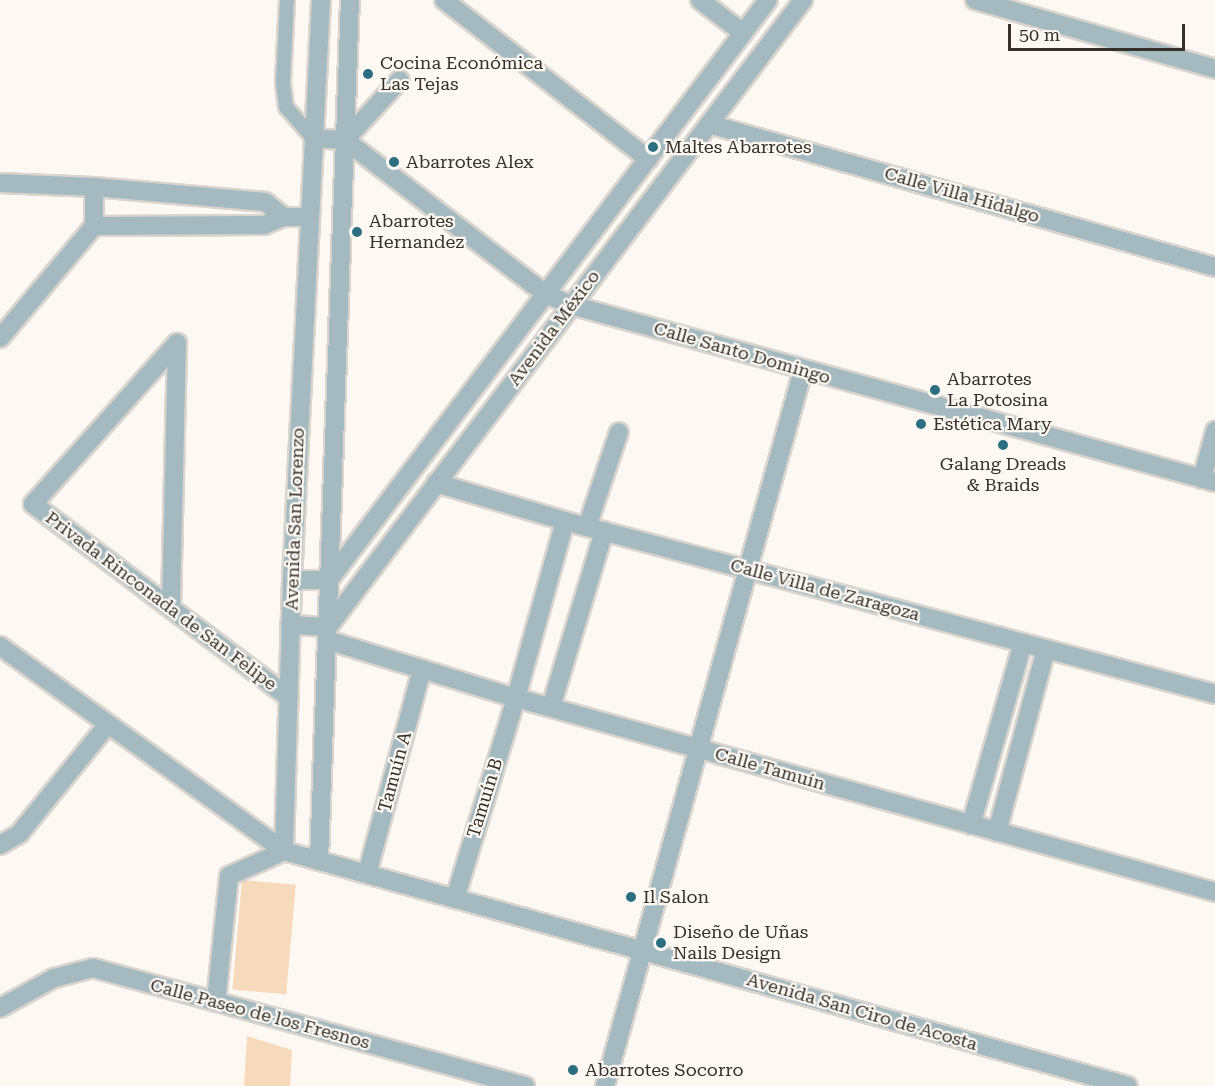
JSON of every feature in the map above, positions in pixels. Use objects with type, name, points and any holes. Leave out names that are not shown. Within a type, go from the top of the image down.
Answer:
[{"type":"street","name":"Avenida San Lorenzo","points":[[284,851],[290,625],[321,0]]},
{"type":"street","name":"Avenida San Lorenzo","points":[[319,861],[350,0]]},
{"type":"street","points":[[444,0],[648,159]]},
{"type":"street","points":[[700,0],[743,33]]},
{"type":"street","name":"Avenida México","points":[[329,580],[768,0]]},
{"type":"street","name":"Avenida México","points":[[327,634],[436,483],[802,0]]},
{"type":"street","points":[[975,0],[1215,69]]},
{"type":"street","points":[[313,138],[345,140],[400,80]]},
{"type":"street","name":"Calle Villa Hidalgo","points":[[709,123],[1215,267]]},
{"type":"street","name":"Calle Santo Domingo","points":[[345,140],[546,294],[572,305],[1208,480]]},
{"type":"street","points":[[0,183],[94,187],[265,202],[284,217]]},
{"type":"street","points":[[0,338],[94,226],[94,187]]},
{"type":"street","points":[[94,226],[264,225],[284,217],[309,217]]},
{"type":"street","name":"Privada Rinconada de San Felipe","points":[[171,607],[177,343],[33,504],[288,697]]},
{"type":"street","points":[[605,1086],[803,370]]},
{"type":"street","points":[[1208,480],[1215,431]]},
{"type":"street","points":[[551,707],[619,432]]},
{"type":"street","name":"Calle Villa de Zaragoza","points":[[436,483],[565,521],[1215,694]]},
{"type":"street","name":"Tamuín B","points":[[455,899],[516,698],[565,521]]},
{"type":"street","points":[[292,580],[329,580]]},
{"type":"street","points":[[290,625],[327,634]]},
{"type":"street","name":"Calle Tamuín","points":[[327,634],[422,669],[516,698],[1215,892]]},
{"type":"street","points":[[971,825],[1023,643]]},
{"type":"street","name":"Avenida San Ciro de Acosta","points":[[0,646],[284,851],[1128,1086]]},
{"type":"street","points":[[998,832],[1046,649]]},
{"type":"street","name":"Tamuín A","points":[[368,874],[422,669]]},
{"type":"street","points":[[0,845],[19,834],[108,724]]},
{"type":"street","points":[[216,1002],[229,876],[284,851]]},
{"type":"street","name":"Calle Paseo de los Fresnos","points":[[0,1008],[54,978],[93,969],[525,1086]]},
{"type":"lane","points":[[287,0],[283,83],[286,107],[313,138]]},
{"type":"shaded area","points":[[242,880],[296,885],[286,994],[232,990]]},
{"type":"shaded area","points":[[247,1036],[292,1050],[290,1086],[244,1086]]},
{"type":"place","name":"Cocina Económica Las Tejas","points":[[368,74]]},
{"type":"place","name":"Maltes Abarrotes","points":[[653,147]]},
{"type":"place","name":"Abarrotes Alex","points":[[394,162]]},
{"type":"place","name":"Abarrotes Hernandez","points":[[357,232]]},
{"type":"place","name":"Abarrotes La Potosina","points":[[935,390]]},
{"type":"place","name":"Estética Mary","points":[[921,424]]},
{"type":"place","name":"Galang Dreads & Braids","points":[[1003,445]]},
{"type":"place","name":"Il Salon","points":[[631,897]]},
{"type":"place","name":"Diseño de Uñas Nails Design","points":[[661,943]]},
{"type":"place","name":"Abarrotes Socorro","points":[[573,1070]]}]
